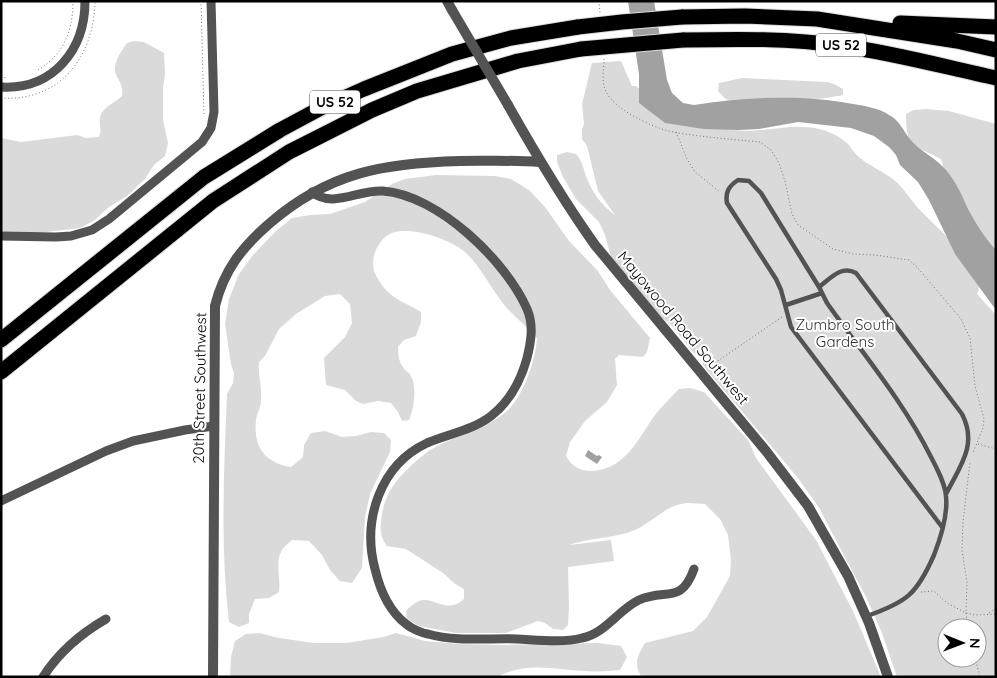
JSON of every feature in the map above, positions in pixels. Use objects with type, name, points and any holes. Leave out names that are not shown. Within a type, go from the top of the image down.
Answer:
[{"type":"highway","name":"US 52","points":[[1,340],[204,177],[280,130],[321,108],[452,54],[512,38],[578,27],[682,17],[745,16],[817,19],[948,39],[996,50]]},
{"type":"highway","points":[[817,19],[996,27]]},
{"type":"highway","name":"US 52","points":[[1,372],[213,201],[289,152],[372,110],[417,91],[518,61],[581,49],[683,40],[744,39],[842,45],[996,78]]},
{"type":"highway","points":[[885,53],[996,89]]},
{"type":"street","points":[[1,87],[24,86],[36,82],[46,77],[64,62],[72,53],[80,37],[85,1]]},
{"type":"street","points":[[1,236],[56,237],[71,236],[92,230],[109,219],[202,142],[211,128],[214,112],[212,1]]},
{"type":"street","name":"Mayowood Road Southwest","points":[[450,5],[540,162],[570,210],[595,245],[766,451],[808,506],[848,576],[866,616],[888,677]]},
{"type":"street","name":"20th Street Southwest","points":[[213,677],[215,306],[220,286],[229,269],[242,250],[278,216],[312,192],[360,172],[405,164],[516,160],[540,162]]},
{"type":"street","points":[[312,192],[318,197],[329,199],[384,191],[403,194],[427,204],[442,213],[468,234],[495,260],[517,291],[531,321],[531,342],[523,369],[510,396],[500,408],[478,424],[428,443],[411,452],[395,466],[384,483],[375,503],[371,525],[371,547],[374,568],[382,591],[393,611],[408,626],[428,634],[449,637],[580,639],[596,634],[632,604],[642,599],[673,594],[685,588],[694,569]]},
{"type":"street","points":[[1,501],[106,451],[133,441],[214,426]]},
{"type":"street","points":[[43,677],[62,652],[88,630],[106,619]]},
{"type":"lane","points":[[942,527],[791,327],[786,305],[776,279],[727,203],[726,196],[729,187],[738,180],[749,181],[753,184],[771,208],[820,287],[827,303],[896,396],[916,427],[939,473],[946,494]]},
{"type":"lane","points":[[820,287],[838,272],[850,270],[856,273],[962,414],[969,437],[967,452],[946,494],[937,548],[925,574],[915,590],[902,602],[866,616]]},
{"type":"lane","points":[[786,305],[822,293]]},
{"type":"path","points":[[38,70],[59,52],[66,39],[72,26],[74,1]]},
{"type":"path","points":[[201,1],[204,116]]},
{"type":"path","points":[[598,1],[600,19]]},
{"type":"path","points":[[603,54],[604,87],[613,102],[651,125],[675,132],[694,172],[726,196]]},
{"type":"path","points":[[1,77],[10,78]]},
{"type":"path","points":[[700,373],[787,313]]},
{"type":"path","points":[[978,444],[996,449]]},
{"type":"path","points":[[920,593],[934,591],[947,603],[975,616],[996,614]]},
{"type":"path","points":[[988,614],[996,608]]},
{"type":"path","points":[[966,613],[967,618]]},
{"type":"green space","points":[[134,41],[144,42],[164,53],[163,120],[168,143],[165,156],[154,165],[145,179],[127,196],[109,207],[95,220],[80,228],[38,233],[1,232],[1,138],[21,142],[77,135],[86,138],[99,137],[101,114],[122,96],[122,87],[115,72],[116,62],[127,43]]},
{"type":"green space","name":"Zumbro South Gardens","points":[[621,61],[632,86],[636,86],[646,95],[726,128],[745,131],[801,127],[823,130],[834,134],[846,142],[863,160],[898,184],[969,262],[976,274],[979,285],[977,294],[996,315],[996,677],[897,677],[882,633],[866,597],[819,508],[798,478],[702,364],[714,356],[710,352],[702,358],[694,353],[670,324],[657,314],[611,257],[599,222],[576,199],[563,177],[557,162],[557,155],[567,152],[576,154],[594,193],[605,207],[615,215],[598,191],[587,146],[582,139],[584,124],[582,104],[592,63]]},
{"type":"green space","points":[[742,78],[827,82],[843,89],[843,95],[801,101],[750,103],[726,99],[718,91],[719,83]]},
{"type":"green space","points":[[914,110],[949,111],[996,124],[996,263],[946,176],[941,159],[918,148],[910,140],[906,126],[906,114]]},
{"type":"green space","points":[[436,175],[495,176],[511,179],[529,190],[545,207],[569,241],[598,271],[610,290],[650,338],[647,352],[643,357],[619,355],[615,359],[617,385],[607,402],[585,421],[570,442],[566,456],[570,462],[579,469],[587,471],[603,469],[613,465],[629,452],[655,415],[679,389],[690,388],[704,392],[748,440],[756,458],[816,540],[853,611],[881,677],[641,676],[637,667],[637,659],[645,643],[693,631],[707,617],[730,576],[731,560],[728,535],[720,519],[705,504],[687,503],[675,506],[664,511],[643,526],[629,532],[569,545],[611,540],[614,561],[568,567],[568,625],[563,630],[553,629],[545,623],[538,621],[506,633],[456,633],[419,626],[407,619],[406,611],[413,604],[425,600],[454,605],[464,599],[464,589],[406,549],[387,546],[381,535],[381,518],[388,494],[400,477],[428,452],[441,444],[480,428],[498,418],[513,405],[528,377],[537,338],[505,306],[470,256],[449,242],[419,232],[409,231],[400,231],[387,235],[377,249],[373,266],[384,288],[390,294],[421,312],[421,322],[416,336],[404,340],[398,347],[400,362],[411,375],[414,386],[413,404],[409,420],[402,421],[391,403],[378,401],[363,404],[356,401],[345,390],[326,385],[324,358],[345,337],[352,323],[350,304],[340,294],[325,296],[296,314],[279,329],[265,356],[259,362],[261,401],[256,420],[257,438],[263,452],[274,462],[291,467],[303,457],[304,445],[311,433],[325,431],[342,437],[371,432],[384,433],[391,440],[390,452],[370,494],[365,517],[362,568],[352,583],[340,581],[330,570],[322,555],[309,541],[292,540],[283,548],[279,556],[279,592],[269,598],[255,599],[249,614],[249,623],[239,627],[229,622],[224,565],[224,480],[227,394],[233,383],[234,374],[225,324],[229,299],[239,274],[253,255],[276,231],[292,218],[330,214],[365,202],[392,184],[405,179]]},
{"type":"green space","points":[[259,633],[314,643],[346,643],[384,637],[396,633],[425,641],[459,644],[597,643],[621,646],[627,657],[620,670],[594,671],[530,668],[519,669],[498,677],[230,677],[231,657],[235,641],[246,634]]},
{"type":"shaded area","points":[[628,1],[654,1],[667,80],[672,93],[683,103],[694,105],[753,99],[814,99],[872,108],[896,120],[913,143],[942,165],[950,175],[977,225],[996,250],[996,310],[955,254],[929,200],[918,182],[900,165],[896,155],[889,147],[874,136],[851,128],[798,122],[759,129],[704,129],[665,123],[639,103],[639,74]]},
{"type":"shaded area","points":[[588,450],[602,457],[597,464],[585,456]]}]
